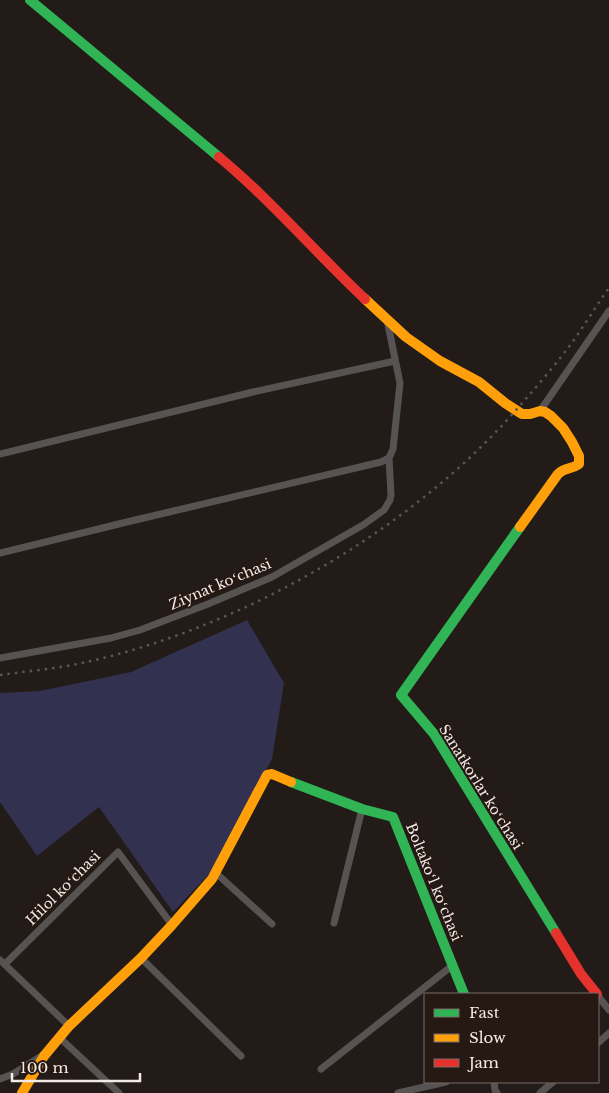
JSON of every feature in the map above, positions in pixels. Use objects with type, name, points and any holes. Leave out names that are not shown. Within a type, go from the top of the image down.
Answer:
[{"type":"street","points":[[30,0],[243,177],[334,270],[406,337],[440,361],[479,382],[522,414],[540,411],[609,311]]},
{"type":"street","name":"Ziynat koʻchasi","points":[[0,658],[101,640],[140,630],[208,604],[272,577],[363,525],[384,510],[391,495],[388,458],[393,449],[400,383],[387,320]]},
{"type":"street","points":[[0,454],[253,392],[395,361]]},
{"type":"street","name":"Sanatkorlar koʻchasi","points":[[540,411],[551,416],[563,428],[572,442],[579,464],[574,468],[562,470],[558,474],[401,695],[434,734],[508,857],[581,974],[595,993]]},
{"type":"street","points":[[0,553],[381,462],[388,458]]},
{"type":"street","name":"Boltakoʻl koʻchasi","points":[[216,873],[267,775],[272,774],[362,809],[393,817],[464,993]]},
{"type":"street","points":[[334,922],[362,809]]},
{"type":"street","name":"Hilol koʻchasi","points":[[69,1026],[2,962],[118,852],[172,926]]},
{"type":"street","points":[[22,1093],[48,1052],[69,1026],[172,926],[216,873],[272,924]]},
{"type":"street","points":[[141,958],[241,1056]]},
{"type":"street","points":[[320,1069],[452,965]]},
{"type":"street","name":"Sanatkorlar koʻchasi","points":[[599,998],[609,1010]]},
{"type":"street","points":[[599,1041],[609,1033]]},
{"type":"street","points":[[60,1038],[119,1093]]},
{"type":"street","points":[[0,1078],[13,1074],[48,1052]]},
{"type":"street","points":[[398,1093],[442,1083]]},
{"type":"street","points":[[540,1093],[552,1083]]},
{"type":"shaded area","points":[[247,620],[284,683],[272,759],[212,871],[173,912],[99,807],[37,856],[0,802],[0,693],[40,691],[131,672]]},
{"type":"railway","points":[[0,675],[72,665],[143,647],[204,625],[264,598],[323,567],[379,531],[432,491],[480,448],[523,402],[571,344],[609,288]]},
{"type":"traffic: fast","points":[[30,0],[219,157]]},
{"type":"traffic: fast","points":[[520,527],[401,695],[434,734],[556,933]]},
{"type":"traffic: fast","points":[[291,782],[362,809],[393,817],[464,993]]},
{"type":"traffic: slow","points":[[365,299],[406,337],[440,361],[479,382],[522,414],[545,412],[563,428],[579,456],[579,464],[558,474],[520,527]]},
{"type":"traffic: slow","points":[[22,1093],[44,1056],[69,1026],[141,958],[212,879],[267,775],[272,774],[291,782]]},
{"type":"traffic: jam","points":[[219,157],[257,191],[365,299]]},
{"type":"traffic: jam","points":[[556,933],[581,974],[596,993]]}]
